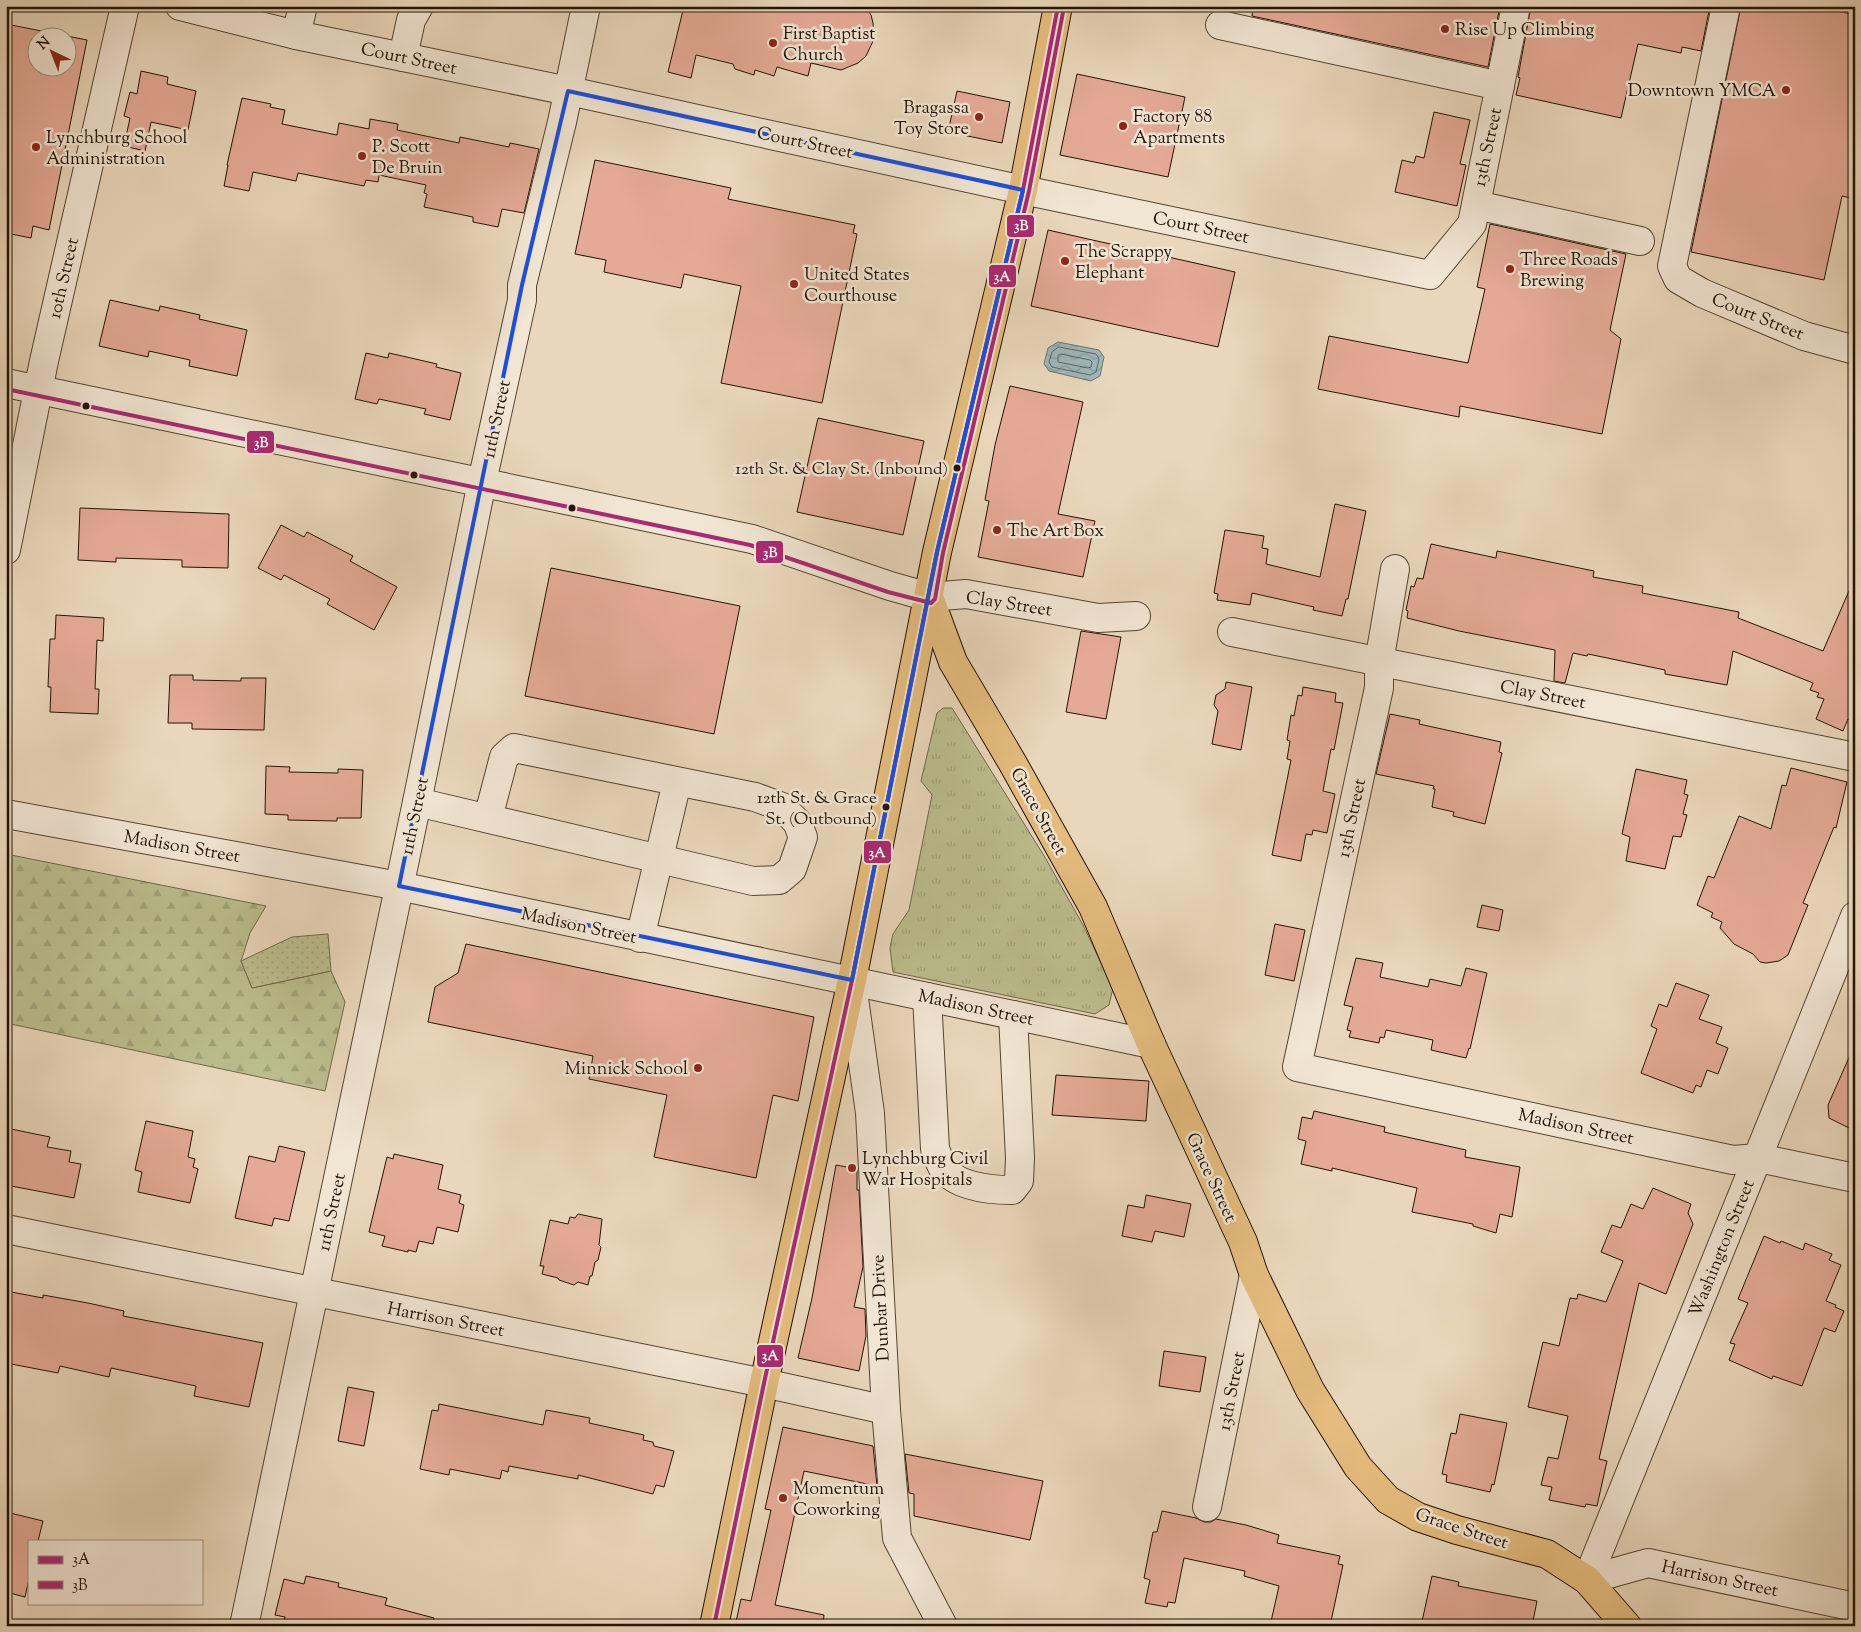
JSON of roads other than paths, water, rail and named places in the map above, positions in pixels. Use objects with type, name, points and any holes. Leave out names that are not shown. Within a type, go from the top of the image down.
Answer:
[{"type":"main road","points":[[714,1626],[764,1383],[852,980],[937,552],[1023,190],[1058,6]]},
{"type":"main road","name":"Grace Street","points":[[929,597],[953,662],[1012,762],[1093,907],[1150,1044],[1243,1242],[1254,1275],[1310,1390],[1358,1467],[1388,1500],[1418,1517],[1547,1554],[1587,1580],[1620,1623]]},
{"type":"street","name":"10th Street","points":[[6,550],[38,390],[125,6]]},
{"type":"street","name":"Court Street","points":[[180,6],[296,35],[568,91],[1023,190],[1430,275]]},
{"type":"street","points":[[296,35],[303,6]]},
{"type":"street","points":[[403,57],[411,20],[418,6]]},
{"type":"street","name":"11th Street","points":[[244,1626],[417,802],[482,482],[522,300],[522,285],[586,6]]},
{"type":"street","name":"13th Street","points":[[1430,275],[1472,224],[1516,6]]},
{"type":"street","name":"Court Street","points":[[1726,6],[1672,266],[1678,279],[1702,293],[1804,336],[1855,350]]},
{"type":"street","points":[[1220,24],[1500,86]]},
{"type":"street","points":[[1476,205],[1640,241]]},
{"type":"street","name":"Clay Street","points":[[6,383],[752,539],[890,586],[929,597],[966,594],[1098,618],[1136,616]]},
{"type":"street","name":"13th Street","points":[[1297,1067],[1379,688],[1379,662],[1395,568]]},
{"type":"street","name":"Clay Street","points":[[1232,632],[1855,757]]},
{"type":"street","points":[[417,802],[753,881],[779,880],[792,869],[803,837],[798,822],[782,807],[755,798],[514,748],[504,757],[488,818]]},
{"type":"street","points":[[640,938],[677,782]]},
{"type":"street","name":"Madison Street","points":[[6,814],[399,886],[1150,1044]]},
{"type":"street","name":"Washington Street","points":[[1587,1580],[1855,916]]},
{"type":"street","name":"Dunbar Drive","points":[[852,980],[870,1113],[886,1410],[897,1538],[943,1626]]},
{"type":"street","points":[[927,997],[935,1149],[944,1170],[962,1182],[995,1190],[1012,1190],[1019,1182],[1020,1158],[1013,1015]]},
{"type":"street","name":"Madison Street","points":[[1297,1067],[1733,1160],[1758,1158],[1855,1178]]},
{"type":"street","name":"Harrison Street","points":[[6,1229],[764,1383],[886,1410]]},
{"type":"street","name":"13th Street","points":[[1207,1508],[1254,1275]]},
{"type":"street","name":"Harrison Street","points":[[1587,1580],[1648,1563],[1855,1607]]},
{"type":"water","points":[[1058,342],[1099,350],[1104,357],[1100,376],[1091,381],[1049,371],[1044,364],[1048,348]]},
{"type":"place","name":"Rise Up Climbing","points":[[1445,29]]},
{"type":"place","name":"First Baptist Church","points":[[773,43]]},
{"type":"place","name":"Downtown YMCA","points":[[1786,90]]},
{"type":"place","name":"Bragassa Toy Store","points":[[979,117]]},
{"type":"place","name":"Factory 88 Apartments","points":[[1123,126]]},
{"type":"place","name":"Lynchburg School Administration","points":[[36,147]]},
{"type":"place","name":"P. Scott De Bruin","points":[[362,156]]},
{"type":"place","name":"The Scrappy Elephant","points":[[1065,261]]},
{"type":"place","name":"Three Roads Brewing","points":[[1510,269]]},
{"type":"place","name":"United States Courthouse","points":[[794,284]]},
{"type":"place","name":"12th St. & Clay St. (Inbound)","points":[[957,468]]},
{"type":"place","name":"The Art Box","points":[[997,530]]},
{"type":"place","name":"12th St. & Grace St. (Outbound)","points":[[886,807]]},
{"type":"place","name":"Minnick School","points":[[698,1068]]},
{"type":"place","name":"Lynchburg Civil War Hospitals","points":[[852,1168]]},
{"type":"place","name":"Momentum Coworking","points":[[783,1498]]}]
